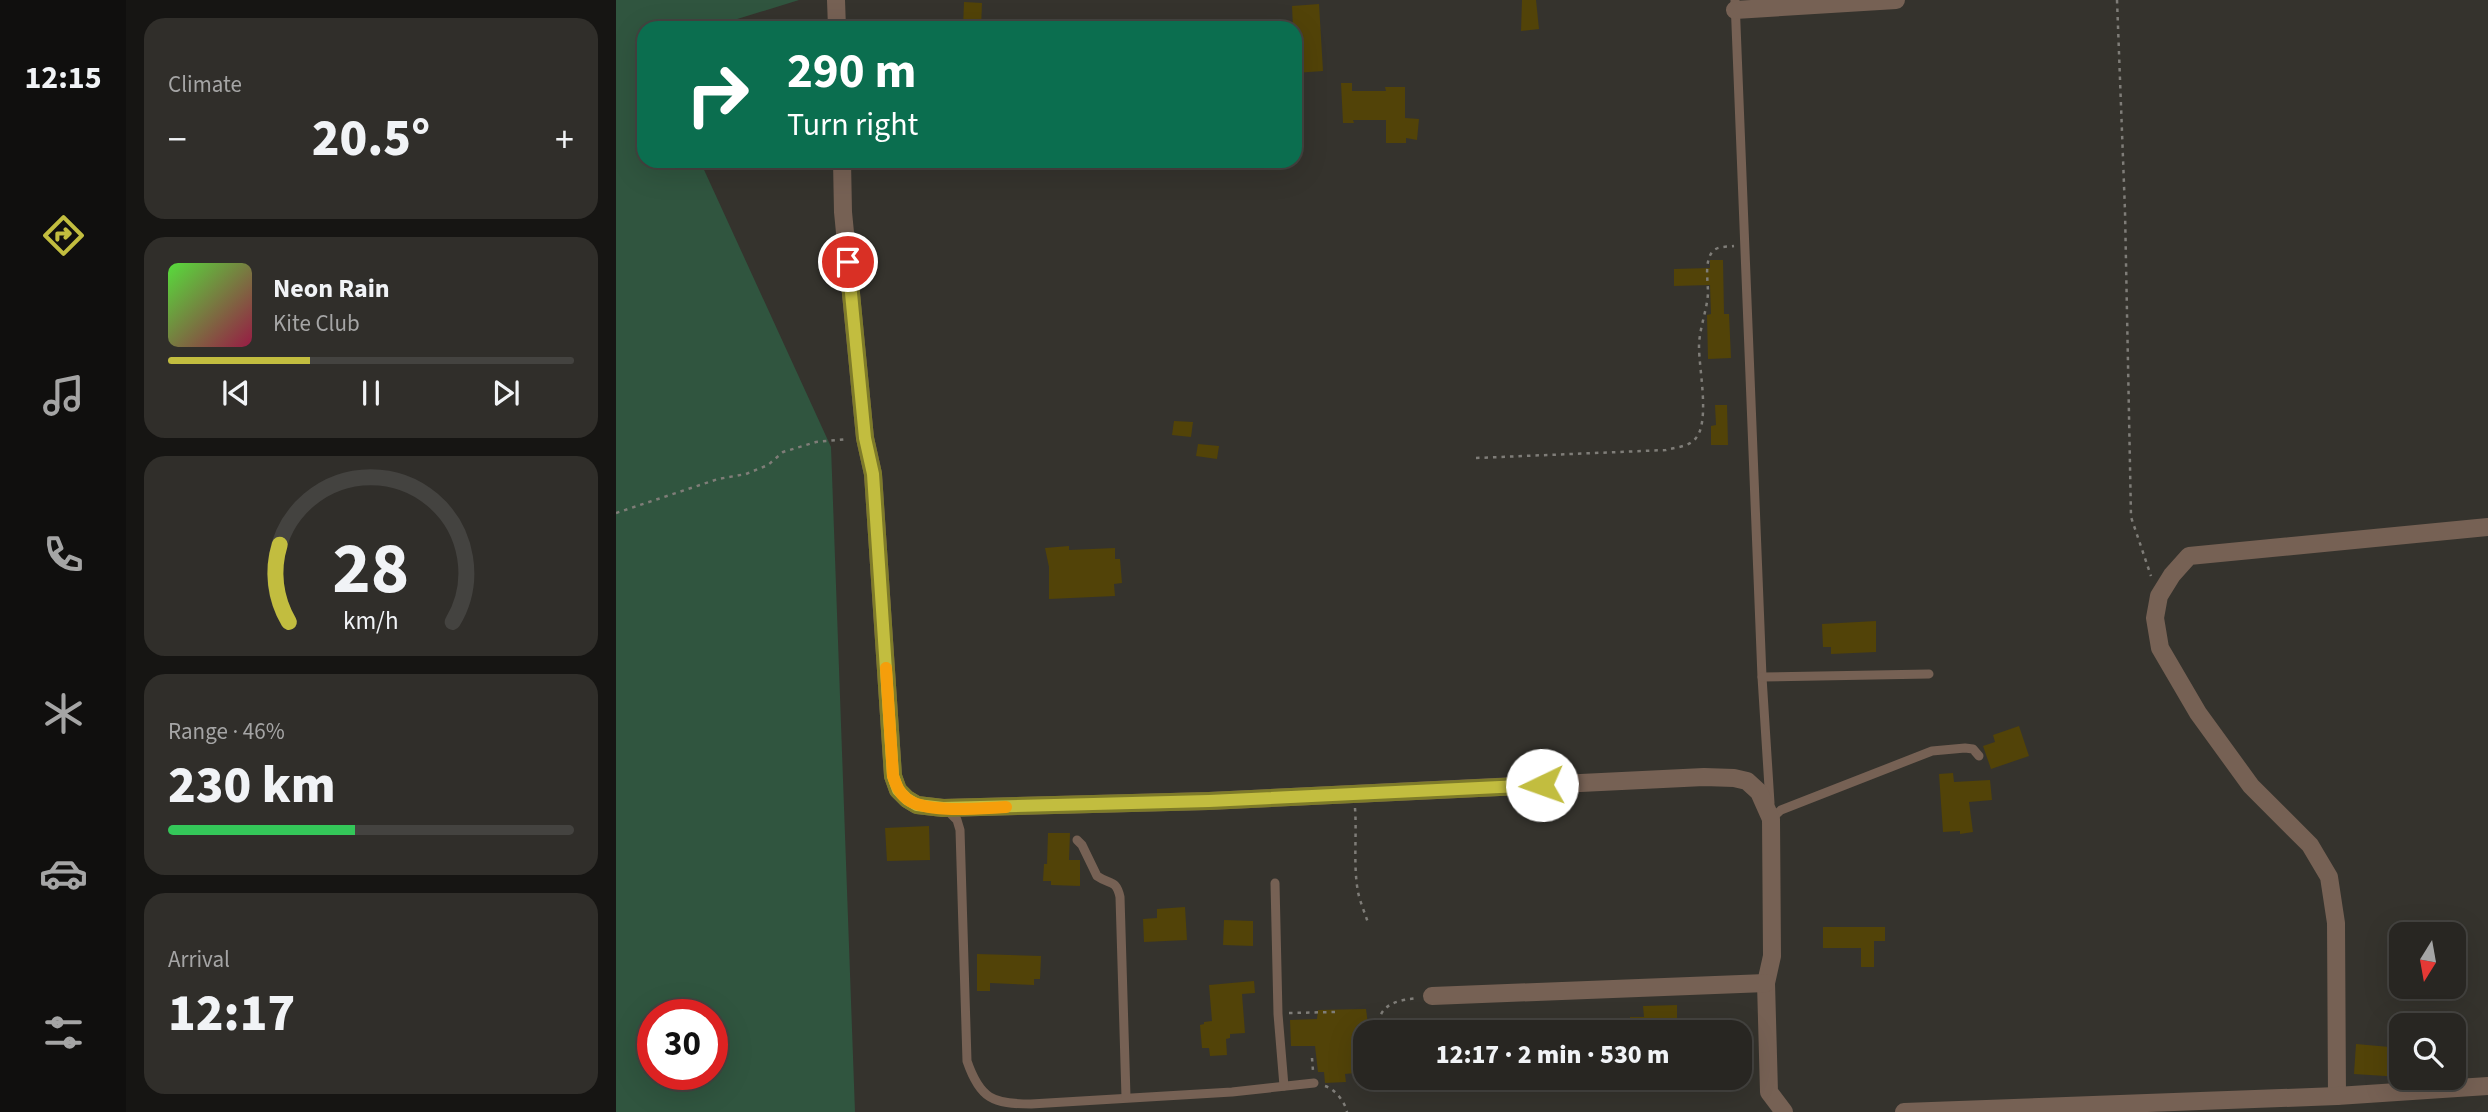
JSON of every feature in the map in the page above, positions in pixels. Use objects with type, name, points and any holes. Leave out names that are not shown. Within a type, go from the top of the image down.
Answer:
[{"type":"street","points":[[836,0],[837,21]]},
{"type":"street","points":[[1735,5],[1896,0]]},
{"type":"street","points":[[842,168],[843,212],[865,438],[873,474],[893,776],[898,790],[917,805],[943,808],[1209,801],[1704,777],[1747,781],[1759,792],[1771,819],[1772,956],[1766,983],[1769,1092],[1782,1111]]},
{"type":"street","points":[[2337,1096],[2336,923],[2329,877],[2310,845],[2251,786],[2198,713],[2161,648],[2155,618],[2159,596],[2172,575],[2189,556],[2488,527]]},
{"type":"street","points":[[1432,996],[1766,983]]},
{"type":"street","points":[[1904,1112],[2337,1096],[2488,1086]]},
{"type":"lane","points":[[1735,5],[1762,677],[1771,819]]},
{"type":"lane","points":[[1762,677],[1929,674]]},
{"type":"lane","points":[[1771,819],[1781,810],[1932,751],[1973,749],[1979,757]]},
{"type":"lane","points":[[943,808],[957,820],[960,831],[967,1061],[979,1088],[991,1099],[1005,1104],[1232,1092],[1314,1083]]},
{"type":"lane","points":[[1077,840],[1097,876],[1118,887],[1120,897],[1126,1097]]},
{"type":"lane","points":[[1275,883],[1278,1014],[1284,1086]]},
{"type":"path","points":[[2117,0],[2125,211],[2131,517],[2159,596]]},
{"type":"path","points":[[1476,458],[1666,450],[1695,440],[1701,430],[1703,416],[1699,344],[1708,296],[1708,265],[1711,253],[1717,248],[1744,246]]},
{"type":"path","points":[[616,513],[718,479],[746,474],[768,466],[783,452],[816,442],[865,438]]},
{"type":"path","points":[[1354,794],[1358,893],[1368,923]]},
{"type":"path","points":[[1378,1020],[1380,1013],[1392,1003],[1432,996]]},
{"type":"path","points":[[1278,1014],[1335,1012]]},
{"type":"path","points":[[1314,1083],[1330,1088],[1346,1106],[1347,1112]]},
{"type":"green space","points":[[616,0],[799,0],[731,21],[637,21],[637,168],[703,168],[831,447],[855,1112],[616,1112]]},
{"type":"building","points":[[1522,0],[1536,0],[1539,29],[1521,31]]},
{"type":"building","points":[[964,2],[982,3],[981,21],[963,21]]},
{"type":"building","points":[[1319,4],[1323,71],[1302,72],[1302,21],[1293,21],[1292,6]]},
{"type":"building","points":[[1341,83],[1352,83],[1352,91],[1386,91],[1385,87],[1405,87],[1405,118],[1419,119],[1417,140],[1406,138],[1406,143],[1386,143],[1386,120],[1353,120],[1354,123],[1343,123]]},
{"type":"building","points":[[1710,260],[1723,260],[1724,314],[1729,314],[1731,358],[1708,359],[1707,315],[1711,314],[1710,285],[1674,286],[1674,269],[1710,268]]},
{"type":"building","points":[[1715,405],[1727,405],[1728,445],[1711,445],[1711,426],[1716,425]]},
{"type":"building","points":[[1174,421],[1193,422],[1191,437],[1172,435]]},
{"type":"building","points":[[1198,444],[1219,446],[1217,459],[1196,456]]},
{"type":"building","points":[[1069,546],[1069,550],[1115,548],[1115,559],[1120,559],[1122,583],[1114,584],[1115,596],[1049,599],[1049,567],[1045,548]]},
{"type":"building","points":[[1876,621],[1876,652],[1831,654],[1831,647],[1823,647],[1822,624]]},
{"type":"building","points":[[2019,726],[2029,756],[1991,769],[1983,746],[1995,742],[1993,735]]},
{"type":"building","points":[[1953,773],[1954,782],[1990,780],[1992,800],[1969,802],[1973,832],[1943,832],[1939,774]]},
{"type":"building","points":[[929,826],[930,860],[887,861],[885,828]]},
{"type":"building","points":[[1048,833],[1070,833],[1069,860],[1080,860],[1080,886],[1051,885],[1051,881],[1043,881],[1044,864],[1047,864]]},
{"type":"building","points":[[1185,907],[1187,940],[1144,942],[1143,919],[1157,918],[1157,909]]},
{"type":"building","points":[[1224,920],[1253,921],[1253,946],[1223,945]]},
{"type":"building","points":[[1823,927],[1885,927],[1885,941],[1874,941],[1874,967],[1861,967],[1861,948],[1823,948]]},
{"type":"building","points":[[977,954],[1041,956],[1040,979],[1034,979],[1034,985],[990,983],[990,991],[977,991]]},
{"type":"building","points":[[1254,981],[1255,993],[1242,994],[1245,1033],[1230,1034],[1230,1038],[1226,1039],[1227,1055],[1210,1056],[1209,1048],[1202,1048],[1200,1025],[1212,1021],[1209,985]]},
{"type":"building","points":[[1677,1005],[1677,1020],[1630,1020],[1630,1017],[1644,1017],[1643,1006]]},
{"type":"building","points":[[1366,1009],[1367,1020],[1353,1020],[1353,1073],[1345,1074],[1346,1082],[1325,1083],[1324,1072],[1318,1072],[1315,1046],[1291,1046],[1290,1020],[1317,1019],[1318,1010]]},
{"type":"building","points":[[2356,1044],[2389,1047],[2389,1076],[2354,1074]]},
{"type":"slow traffic","points":[[886,668],[893,776],[898,790],[917,805],[943,808],[1006,807]]},
{"type":"route","points":[[848,262],[865,438],[873,474],[893,776],[898,790],[907,799],[917,805],[943,808],[993,808],[1542,785]]}]
